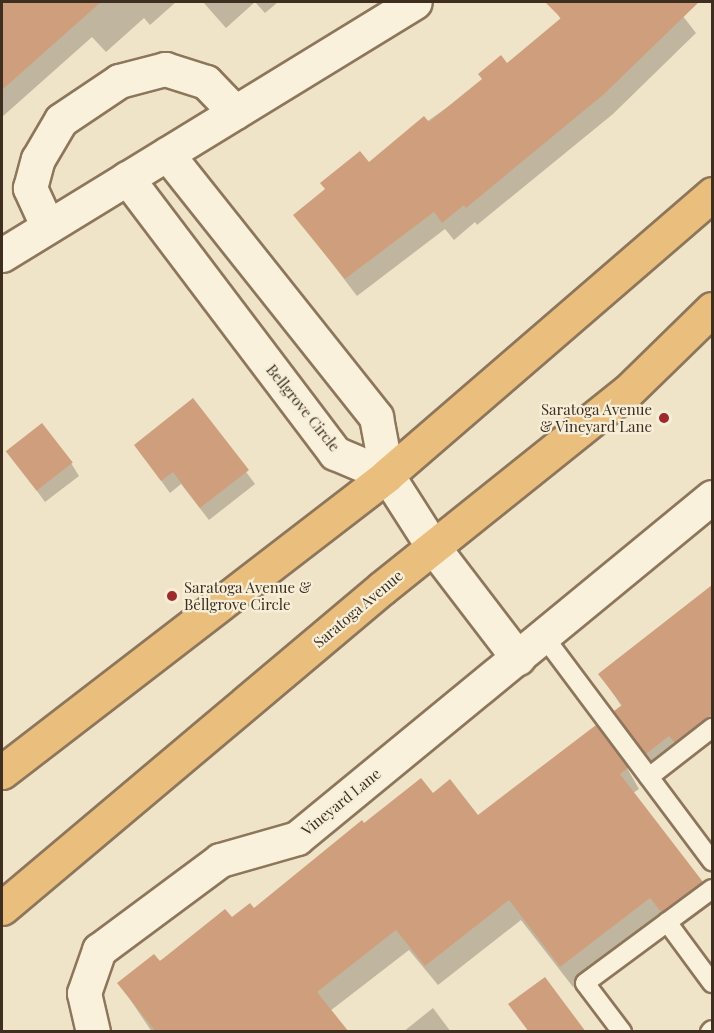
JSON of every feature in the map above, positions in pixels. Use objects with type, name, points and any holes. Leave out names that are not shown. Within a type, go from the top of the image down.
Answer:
[{"type":"highway","points":[[2,772],[387,475],[712,194]]},
{"type":"highway","name":"Saratoga Avenue","points":[[2,908],[433,547],[627,392],[712,309]]},
{"type":"street","points":[[2,255],[47,225],[415,2]]},
{"type":"street","points":[[47,225],[30,188],[38,159],[61,120],[119,81],[165,69],[206,82],[235,112]]},
{"type":"street","points":[[167,154],[376,417],[387,475],[433,547],[518,658]]},
{"type":"street","name":"Bellgrove Circle","points":[[127,178],[335,453],[387,475]]},
{"type":"street","name":"Vineyard Lane","points":[[93,1032],[84,993],[99,950],[220,860],[297,838],[545,638],[712,497]]},
{"type":"lane","points":[[545,638],[712,861]]},
{"type":"lane","points":[[649,777],[712,728]]},
{"type":"lane","points":[[622,1032],[585,983],[712,889]]},
{"type":"lane","points":[[667,922],[712,983]]},
{"type":"building","points":[[2,2],[101,2],[2,90]]},
{"type":"building","points":[[545,2],[699,2],[603,95],[466,208],[464,205],[442,223],[434,212],[345,279],[293,215],[325,189],[320,183],[360,151],[369,162],[424,116],[429,122],[482,79],[478,74],[501,55],[507,63],[561,18]]},
{"type":"building","points":[[193,398],[249,470],[200,508],[173,472],[161,481],[134,445]]},
{"type":"building","points":[[42,423],[73,462],[37,491],[6,451]]},
{"type":"building","points":[[712,585],[712,714],[675,743],[669,736],[646,754],[614,711],[622,705],[598,674]]},
{"type":"building","points":[[596,725],[628,768],[620,774],[703,882],[661,912],[650,898],[560,967],[509,900],[425,966],[396,930],[317,992],[349,1032],[156,1032],[117,983],[154,954],[160,961],[225,909],[232,917],[250,903],[254,908],[362,820],[364,823],[421,778],[433,793],[450,779],[478,815]]},
{"type":"building","points":[[545,977],[586,1032],[529,1032],[508,1004]]},
{"type":"place","name":"Saratoga Avenue & Vineyard Lane","points":[[664,418]]},
{"type":"place","name":"Saratoga Avenue & Bellgrove Circle","points":[[172,596]]}]
